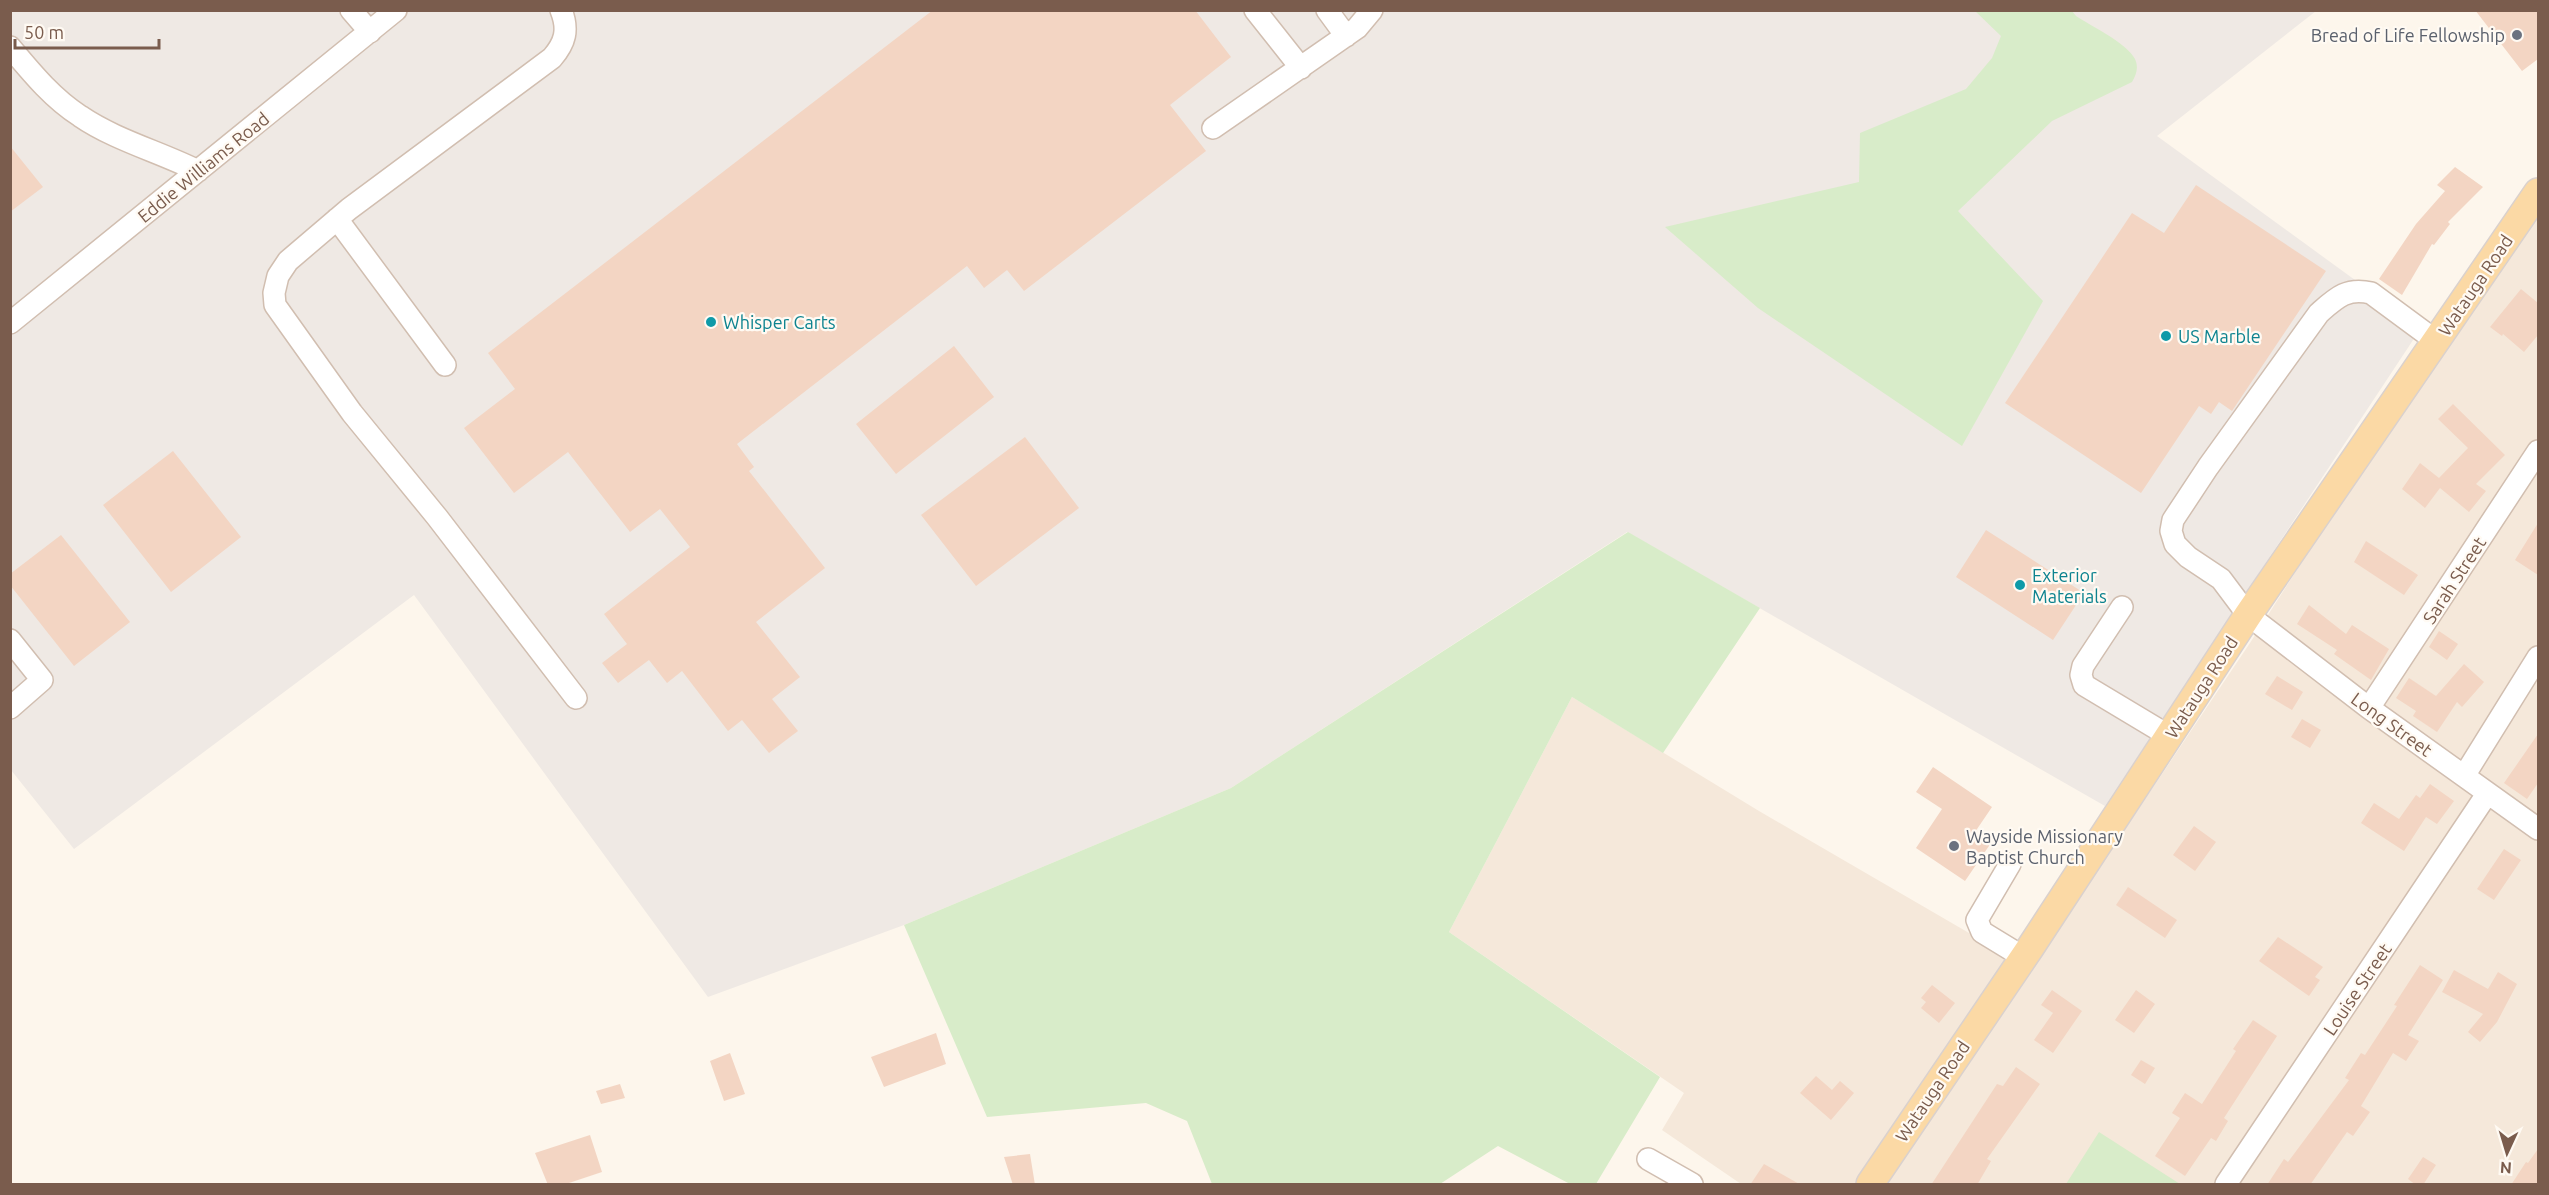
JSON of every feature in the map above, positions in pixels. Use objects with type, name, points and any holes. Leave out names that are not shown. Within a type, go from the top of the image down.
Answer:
[{"type":"main road","name":"Watauga Road","points":[[1870,1185],[2248,615],[2538,192]]},
{"type":"street","points":[[351,10],[370,32]]},
{"type":"street","name":"Eddie Williams Road","points":[[10,323],[396,10]]},
{"type":"street","points":[[561,10],[566,28],[563,45],[552,58],[337,219],[288,261],[278,276],[274,293],[275,305],[352,413],[437,517],[576,698]]},
{"type":"street","points":[[1255,10],[1301,68]]},
{"type":"street","points":[[1327,10],[1346,36]]},
{"type":"street","points":[[1213,128],[1357,28],[1372,10]]},
{"type":"street","points":[[10,47],[47,89],[80,116],[118,136],[198,171]]},
{"type":"street","points":[[337,219],[445,365]]},
{"type":"street","name":"Long Street","points":[[2436,341],[2371,293],[2360,290],[2349,291],[2338,296],[2319,313],[2208,467],[2173,520],[2171,531],[2175,544],[2188,557],[2221,579],[2248,615],[2369,708],[2538,829]]},
{"type":"street","name":"Sarah Street","points":[[2369,708],[2538,451]]},
{"type":"street","points":[[2122,607],[2083,666],[2081,675],[2084,685],[2169,736]]},
{"type":"street","points":[[10,640],[42,680],[10,708]]},
{"type":"street","points":[[2464,776],[2538,657]]},
{"type":"street","name":"Louise Street","points":[[2226,1185],[2487,794]]},
{"type":"street","points":[[2010,864],[1977,920],[1982,932],[2023,957]]},
{"type":"street","points":[[1648,1159],[1692,1185]]},
{"type":"shaded area","points":[[10,11],[2316,11],[2157,136],[2421,328],[2105,806],[1627,532],[1231,788],[904,925],[708,997],[414,595],[74,849],[11,770]]},
{"type":"shaded area","points":[[2538,210],[2538,1184],[1741,1184],[1662,1130],[1684,1093],[1449,932],[1572,697],[1759,811],[2031,969],[2250,643],[2452,328]]},
{"type":"green space","points":[[1975,11],[2072,11],[2076,16],[2125,47],[2135,59],[2137,68],[2132,82],[2052,121],[1958,211],[2043,301],[1962,446],[1758,308],[1665,227],[1859,182],[1860,133],[1966,89],[1992,58],[2001,36]]},
{"type":"green space","points":[[1628,532],[1760,608],[1663,753],[1572,697],[1449,932],[1660,1077],[1596,1184],[1570,1184],[1498,1146],[1440,1184],[1212,1184],[1187,1121],[1146,1103],[987,1117],[904,925],[1231,788]]},
{"type":"green space","points":[[2099,1132],[2180,1184],[2066,1184]]},
{"type":"building","name":"Whisper Carts","points":[[933,10],[1195,10],[1231,57],[1170,105],[1206,151],[1024,291],[1007,270],[984,288],[967,266],[737,444],[754,467],[749,471],[825,568],[756,622],[800,677],[772,699],[798,731],[769,753],[742,720],[728,731],[682,671],[667,683],[649,660],[618,683],[602,663],[627,644],[604,614],[690,547],[660,509],[630,532],[568,452],[514,493],[464,428],[515,389],[488,353]]},
{"type":"building","name":"Bread of Life Fellowship","points":[[2475,10],[2538,10],[2538,59],[2522,71]]},
{"type":"building","points":[[10,146],[43,187],[10,212]]},
{"type":"building","points":[[2455,167],[2483,187],[2448,222],[2450,224],[2434,245],[2432,244],[2402,295],[2379,279],[2416,224],[2445,191],[2437,185]]},
{"type":"building","name":"US Marble","points":[[2196,185],[2326,271],[2232,411],[2219,402],[2211,414],[2199,406],[2141,493],[2005,403],[2132,213],[2164,233]]},
{"type":"building","points":[[2521,289],[2538,303],[2538,335],[2524,352],[2503,334],[2502,336],[2490,327]]},
{"type":"building","points":[[954,346],[994,397],[896,474],[856,424]]},
{"type":"building","points":[[2453,404],[2505,455],[2476,484],[2486,491],[2469,512],[2440,488],[2425,508],[2402,489],[2420,463],[2439,478],[2468,448],[2438,419]]},
{"type":"building","points":[[1025,437],[1079,508],[976,586],[921,515]]},
{"type":"building","points":[[173,451],[241,537],[171,592],[103,505]]},
{"type":"building","points":[[2538,523],[2538,575],[2515,560]]},
{"type":"building","name":"Exterior Materials","points":[[1986,530],[2084,593],[2053,640],[1956,577]]},
{"type":"building","points":[[61,535],[130,622],[74,666],[10,585],[10,574]]},
{"type":"building","points":[[2366,541],[2418,575],[2404,595],[2354,562]]},
{"type":"building","points":[[2309,605],[2346,634],[2352,625],[2389,649],[2371,680],[2334,654],[2337,650],[2297,624]]},
{"type":"building","points":[[2439,631],[2458,644],[2447,660],[2429,647]]},
{"type":"building","points":[[2464,664],[2484,682],[2462,707],[2457,702],[2437,732],[2413,716],[2416,711],[2396,698],[2409,678],[2436,696]]},
{"type":"building","points":[[2277,676],[2303,692],[2292,710],[2265,694]]},
{"type":"building","points":[[2302,719],[2321,730],[2310,748],[2291,737]]},
{"type":"building","points":[[2538,734],[2538,783],[2527,799],[2504,783]]},
{"type":"building","points":[[1933,767],[1992,807],[1975,832],[1991,843],[1965,881],[1916,848],[1942,809],[1916,792]]},
{"type":"building","points":[[2430,784],[2454,801],[2437,824],[2426,817],[2404,851],[2361,823],[2374,803],[2399,819],[2416,795],[2420,798]]},
{"type":"building","points":[[2194,826],[2216,842],[2195,871],[2173,855]]},
{"type":"building","points":[[2504,849],[2521,860],[2494,900],[2477,889]]},
{"type":"building","points":[[2128,887],[2177,920],[2165,938],[2116,905]]},
{"type":"building","points":[[2278,937],[2323,967],[2315,977],[2320,980],[2309,996],[2259,961]]},
{"type":"building","points":[[2420,965],[2443,980],[2408,1035],[2419,1041],[2406,1061],[2393,1053],[2361,1106],[2370,1112],[2353,1136],[2347,1132],[2310,1185],[2267,1185],[2284,1159],[2288,1162],[2349,1080],[2345,1078],[2361,1053],[2365,1055]]},
{"type":"building","points":[[2454,970],[2488,989],[2498,972],[2517,984],[2497,1022],[2480,1042],[2468,1032],[2483,1014],[2442,992]]},
{"type":"building","points":[[1932,985],[1955,1003],[1939,1023],[1921,1008],[1926,1002],[1921,998]]},
{"type":"building","points":[[2052,990],[2082,1011],[2053,1053],[2034,1040],[2053,1013],[2041,1005]]},
{"type":"building","points":[[2136,990],[2155,1004],[2134,1033],[2115,1020]]},
{"type":"building","points":[[2253,1020],[2277,1036],[2224,1118],[2228,1121],[2216,1141],[2211,1138],[2185,1176],[2155,1156],[2180,1118],[2172,1113],[2185,1093],[2202,1104],[2236,1051],[2233,1049]]},
{"type":"building","points":[[936,1033],[946,1064],[884,1087],[871,1057]]},
{"type":"building","points":[[730,1053],[745,1094],[724,1101],[710,1061]]},
{"type":"building","points":[[2141,1060],[2155,1068],[2145,1084],[2131,1075]]},
{"type":"building","points":[[2016,1067],[2040,1084],[1987,1159],[1991,1161],[1977,1185],[1931,1185],[1997,1084],[2003,1086]]},
{"type":"building","points":[[1816,1076],[1832,1090],[1840,1081],[1854,1093],[1831,1120],[1800,1093]]},
{"type":"building","points":[[620,1084],[625,1098],[601,1104],[596,1091]]},
{"type":"building","points":[[590,1135],[602,1172],[563,1185],[548,1185],[535,1153]]},
{"type":"building","points":[[2538,1149],[2538,1185],[2511,1185],[2526,1162],[2528,1163]]},
{"type":"building","points":[[1030,1154],[1035,1185],[1013,1185],[1004,1157]]},
{"type":"building","points":[[2423,1157],[2436,1165],[2423,1185],[2416,1185],[2408,1179]]},
{"type":"building","points":[[1764,1164],[1801,1185],[1750,1185]]},
{"type":"place","name":"Bread of Life Fellowship","points":[[2517,35]]},
{"type":"place","name":"Whisper Carts","points":[[711,322]]},
{"type":"place","name":"US Marble","points":[[2166,336]]},
{"type":"place","name":"Exterior Materials","points":[[2020,585]]},
{"type":"place","name":"Wayside Missionary Baptist Church","points":[[1954,846]]}]
